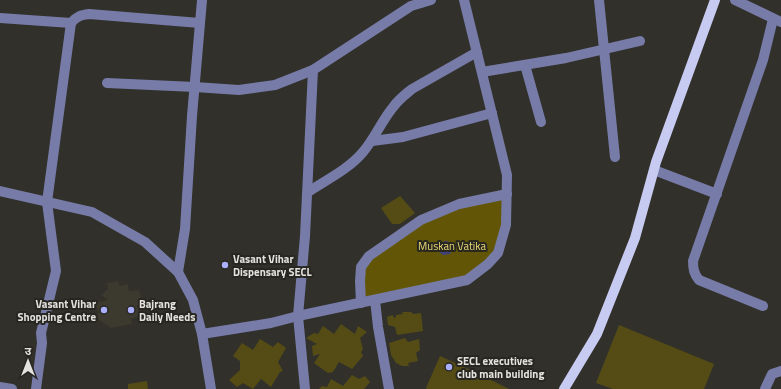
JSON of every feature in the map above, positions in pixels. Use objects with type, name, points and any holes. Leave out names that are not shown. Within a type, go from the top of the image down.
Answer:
[{"type":"main road","points":[[564,389],[597,334],[635,238],[654,170],[715,0]]},
{"type":"street","points":[[178,272],[185,229],[202,0]]},
{"type":"street","points":[[107,84],[239,90],[275,85],[313,70],[412,6],[431,0]]},
{"type":"street","points":[[202,334],[271,323],[467,280],[477,274],[498,253],[506,224],[507,175],[464,0]]},
{"type":"street","points":[[599,0],[615,157]]},
{"type":"street","points":[[735,0],[777,21],[695,253],[693,269],[699,280],[763,306]]},
{"type":"street","points":[[36,389],[42,333],[56,271],[47,202],[71,23],[75,18],[89,14],[200,23]]},
{"type":"street","points":[[0,18],[71,23]]},
{"type":"street","points":[[482,72],[566,58],[640,41]]},
{"type":"street","points":[[308,192],[346,168],[362,154],[394,106],[404,95],[477,52]]},
{"type":"street","points":[[525,65],[541,122]]},
{"type":"street","points":[[306,389],[298,316],[308,192],[313,70]]},
{"type":"street","points":[[372,141],[403,137],[492,113]]},
{"type":"street","points":[[654,170],[717,194]]},
{"type":"street","points":[[0,191],[92,212],[145,242],[178,272],[193,300],[202,334],[211,389]]},
{"type":"street","points":[[361,303],[361,267],[369,256],[421,220],[459,204],[507,194]]},
{"type":"street","points":[[375,300],[378,327],[389,389]]},
{"type":"street","points":[[766,389],[772,374],[781,371]]},
{"type":"street","points":[[0,387],[12,389]]},
{"type":"shaded area","points":[[447,241],[454,245],[450,254],[443,255],[438,251],[438,247],[441,243]]},
{"type":"shaded area","points":[[118,281],[120,286],[128,284],[129,291],[139,290],[143,304],[137,306],[139,311],[137,317],[131,319],[132,324],[111,328],[99,320],[97,314],[99,313],[95,303],[108,300],[101,295],[108,289],[107,283]]},
{"type":"green space","name":"Muskan Vatika","points":[[506,195],[498,253],[477,273],[361,303],[361,267],[421,220]]},
{"type":"building","points":[[400,196],[415,213],[400,224],[392,224],[381,208]]},
{"type":"building","points":[[402,312],[411,312],[413,314],[421,313],[423,331],[397,335],[395,327],[388,325],[387,317],[393,315],[394,318],[396,315],[403,314]]},
{"type":"building","points":[[341,324],[355,334],[358,326],[367,332],[360,338],[363,349],[361,352],[363,356],[352,369],[339,362],[333,372],[328,373],[314,363],[320,354],[313,356],[312,346],[317,344],[306,338],[314,333],[318,334],[323,326],[334,334]]},
{"type":"building","points":[[619,325],[714,364],[704,389],[613,389],[596,383]]},
{"type":"building","points":[[405,338],[408,342],[419,339],[420,350],[416,353],[418,361],[408,363],[409,366],[402,366],[396,363],[391,355],[389,343]]},
{"type":"building","points":[[260,339],[273,347],[278,342],[286,348],[278,362],[283,371],[280,372],[271,387],[261,379],[253,389],[243,383],[237,387],[229,380],[240,370],[240,361],[233,356],[242,343],[253,350]]},
{"type":"building","name":"SECL executives club main building","points":[[440,356],[509,389],[427,389],[426,388]]},
{"type":"building","points":[[352,375],[359,379],[365,376],[370,382],[364,389],[319,389],[322,386],[327,387],[331,379],[343,386]]},
{"type":"building","points":[[147,381],[148,389],[128,389],[128,384]]},
{"type":"place","name":"Vasant Vihar Dispensary SECL","points":[[225,265]]},
{"type":"place","name":"Vasant Vihar Shopping Centre","points":[[104,310]]},
{"type":"place","name":"Bajrang Daily Needs","points":[[131,310]]},
{"type":"place","name":"SECL executives club main building","points":[[449,367]]}]
